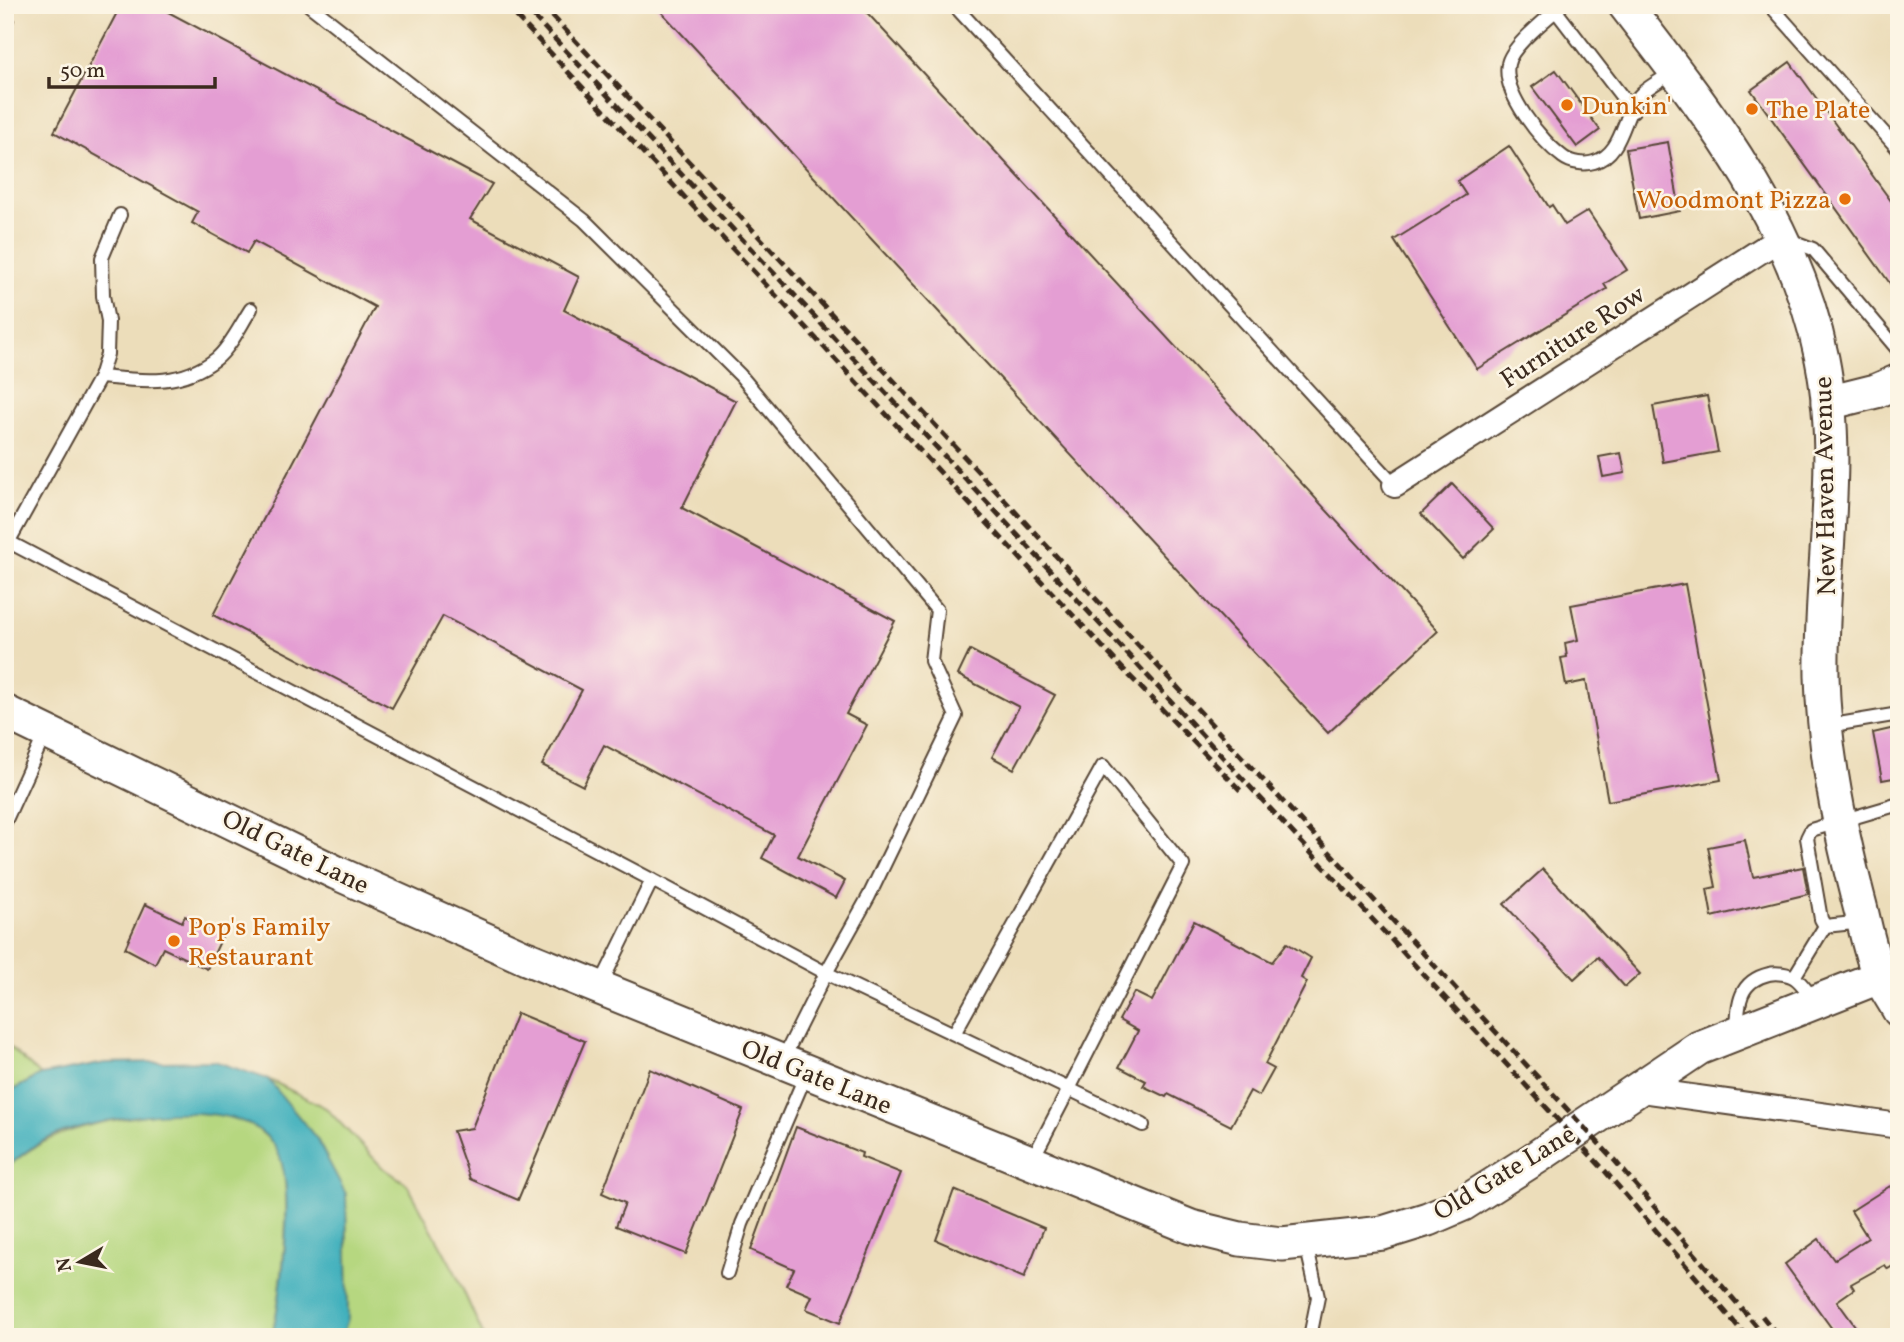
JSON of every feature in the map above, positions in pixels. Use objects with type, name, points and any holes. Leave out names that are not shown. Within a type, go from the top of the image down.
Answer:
[{"type":"main road","name":"New Haven Avenue","points":[[1628,6],[1718,125],[1782,237],[1822,358],[1828,403],[1830,521],[1822,676],[1827,726],[1841,824],[1864,922],[1899,1010]]},
{"type":"main road","points":[[1828,403],[1876,391],[1899,380]]},
{"type":"main road","name":"Old Gate Lane","points":[[5,712],[337,873],[599,988],[1191,1227],[1240,1239],[1282,1244],[1306,1243],[1383,1233],[1463,1204],[1538,1157],[1634,1089],[1699,1048],[1737,1030],[1805,989],[1884,975]]},
{"type":"street","name":"Furniture Row","points":[[1395,485],[1782,237]]},
{"type":"street","points":[[1634,1089],[1899,1126]]},
{"type":"lane","points":[[310,5],[584,220],[740,375],[937,610],[931,661],[956,716],[869,896],[826,973],[727,1273]]},
{"type":"lane","points":[[954,5],[1395,485]]},
{"type":"lane","points":[[1770,5],[1899,150]]},
{"type":"lane","points":[[1633,111],[1559,8],[1514,51],[1508,61],[1507,79],[1520,109],[1564,158],[1578,163],[1595,162],[1613,150],[1633,111],[1640,95],[1676,70]]},
{"type":"lane","points":[[120,215],[102,258],[103,296],[108,321],[107,354],[100,377],[7,545],[826,973],[955,1032],[1143,1125]]},
{"type":"lane","points":[[1782,237],[1813,249],[1899,351]]},
{"type":"lane","points":[[100,377],[156,383],[186,376],[218,358],[251,309]]},
{"type":"lane","points":[[1827,726],[1899,714]]},
{"type":"lane","points":[[5,822],[46,731]]},
{"type":"lane","points":[[955,1032],[1103,766],[1183,865],[1030,1162]]},
{"type":"lane","points":[[1805,989],[1825,926],[1816,895],[1807,838],[1811,830],[1841,824],[1899,804]]},
{"type":"lane","points":[[599,988],[652,880]]},
{"type":"lane","points":[[1825,926],[1864,922]]},
{"type":"lane","points":[[1306,1243],[1318,1297],[1310,1337]]},
{"type":"green space","points":[[5,1043],[41,1075],[5,1094]]},
{"type":"green space","points":[[268,1079],[326,1108],[382,1167],[407,1184],[455,1272],[484,1337],[342,1337],[348,1318],[346,1194]]},
{"type":"green space","points":[[165,1112],[208,1114],[240,1120],[256,1128],[274,1145],[281,1161],[286,1210],[282,1268],[272,1337],[5,1337],[5,1170],[40,1144],[59,1135],[100,1123]]},
{"type":"water","points":[[214,1061],[268,1079],[317,1139],[346,1194],[348,1318],[342,1337],[272,1337],[286,1239],[286,1186],[282,1163],[275,1147],[258,1130],[235,1119],[207,1114],[143,1115],[85,1126],[55,1135],[32,1148],[5,1170],[5,1094],[41,1075],[105,1063]]},
{"type":"building","points":[[121,5],[155,5],[492,184],[470,219],[579,277],[564,310],[736,401],[682,508],[895,621],[846,714],[867,725],[798,856],[845,881],[836,898],[762,858],[774,835],[604,745],[583,786],[542,765],[582,690],[443,616],[392,708],[213,615],[375,307],[254,241],[247,253],[192,223],[198,212],[54,132]]},
{"type":"building","points":[[655,5],[860,5],[1438,631],[1328,733]]},
{"type":"building","points":[[1790,62],[1899,212],[1899,296],[1751,90]]},
{"type":"building","points":[[1556,70],[1600,130],[1577,147],[1532,87]]},
{"type":"building","points":[[1668,142],[1680,211],[1639,219],[1626,149]]},
{"type":"building","points":[[1509,146],[1549,207],[1552,205],[1565,225],[1588,211],[1627,270],[1604,284],[1607,289],[1477,369],[1394,240],[1466,195],[1457,181]]},
{"type":"building","points":[[1707,396],[1718,452],[1663,462],[1653,406]]},
{"type":"building","points":[[1621,453],[1625,473],[1603,477],[1599,457]]},
{"type":"building","points":[[1452,484],[1494,529],[1463,559],[1421,514]]},
{"type":"building","points":[[1685,584],[1721,780],[1608,801],[1586,681],[1566,685],[1561,658],[1567,657],[1565,643],[1578,640],[1571,605]]},
{"type":"building","points":[[970,650],[1055,695],[1014,769],[992,757],[1019,707],[958,675]]},
{"type":"building","points":[[1899,727],[1899,777],[1882,780],[1873,733]]},
{"type":"building","points":[[1745,840],[1753,877],[1803,867],[1808,894],[1712,917],[1707,889],[1716,887],[1708,847]]},
{"type":"building","points":[[1543,869],[1640,974],[1625,987],[1598,957],[1574,979],[1504,904]]},
{"type":"building","name":"Pop's Family Restaurant","points":[[145,904],[182,922],[185,916],[223,935],[207,969],[163,948],[155,964],[125,948]]},
{"type":"building","points":[[1194,921],[1272,962],[1287,943],[1311,958],[1301,978],[1307,982],[1265,1064],[1274,1069],[1259,1096],[1250,1091],[1231,1126],[1168,1094],[1166,1097],[1143,1086],[1146,1081],[1119,1067],[1138,1031],[1119,1020],[1134,992],[1152,1001]]},
{"type":"building","points":[[517,1013],[585,1041],[518,1200],[470,1179],[453,1131],[472,1128]]},
{"type":"building","points":[[650,1069],[743,1110],[686,1254],[616,1226],[625,1203],[602,1193]]},
{"type":"building","points":[[796,1127],[862,1153],[861,1157],[901,1173],[840,1323],[806,1309],[812,1296],[786,1285],[794,1269],[751,1250]]},
{"type":"building","points":[[1890,1186],[1899,1199],[1899,1262],[1888,1269],[1885,1265],[1851,1284],[1854,1289],[1837,1301],[1863,1337],[1838,1337],[1785,1264],[1819,1239],[1834,1260],[1868,1238],[1851,1211]]},
{"type":"building","points":[[954,1190],[1044,1228],[1024,1278],[936,1240]]},
{"type":"railway","points":[[506,5],[1123,669],[1242,792]]},
{"type":"railway","points":[[523,5],[902,410],[1605,1171],[1747,1337]]},
{"type":"railway","points":[[542,5],[912,400],[1616,1162],[1766,1337]]},
{"type":"railway","points":[[1762,1316],[1779,1337]]},
{"type":"place","name":"Dunkin'","points":[[1567,105]]},
{"type":"place","name":"The Plate","points":[[1752,109]]},
{"type":"place","name":"Woodmont Pizza","points":[[1845,199]]},
{"type":"place","name":"Pop's Family Restaurant","points":[[174,941]]}]
